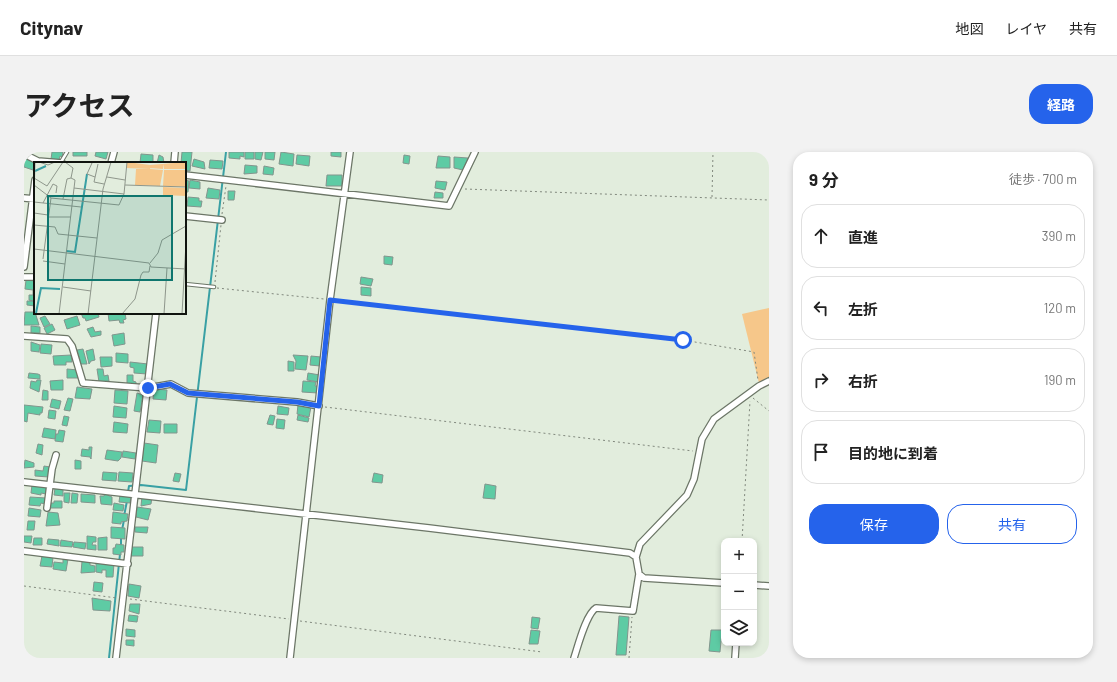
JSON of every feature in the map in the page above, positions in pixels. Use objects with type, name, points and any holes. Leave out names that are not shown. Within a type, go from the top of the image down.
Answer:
[{"type":"street","points":[[111,162],[114,152]]},
{"type":"street","points":[[174,162],[175,152]]},
{"type":"street","points":[[290,658],[330,300],[350,152]]},
{"type":"street","points":[[186,175],[449,206],[475,152]]},
{"type":"street","points":[[24,154],[38,162]]},
{"type":"street","points":[[24,198],[34,199],[24,266]]},
{"type":"street","points":[[186,216],[222,220]]},
{"type":"street","points":[[24,277],[34,278]]},
{"type":"street","points":[[116,658],[124,599],[125,563],[136,494],[156,314]]},
{"type":"street","points":[[24,336],[67,339],[72,346],[83,383],[148,388],[170,384],[188,393],[297,402],[319,406]]},
{"type":"street","points":[[574,658],[592,610],[596,608],[633,611],[639,574],[636,557],[640,544],[687,495],[694,479],[702,439],[714,419],[759,386],[769,381]]},
{"type":"street","points":[[47,508],[56,455]]},
{"type":"street","points":[[24,482],[622,552],[630,553],[636,557]]},
{"type":"street","points":[[24,551],[125,563]]},
{"type":"street","points":[[639,574],[644,578],[721,583]]},
{"type":"street","points":[[757,585],[769,586]]},
{"type":"street","points":[[735,658],[736,646]]},
{"type":"lane","points":[[61,162],[66,152]]},
{"type":"lane","points":[[186,284],[214,288]]},
{"type":"path","points":[[712,198],[713,152]]},
{"type":"path","points":[[227,179],[214,288],[683,340],[754,352],[759,386]]},
{"type":"path","points":[[458,188],[769,200]]},
{"type":"path","points":[[750,394],[769,411]]},
{"type":"path","points":[[742,538],[750,394]]},
{"type":"path","points":[[319,406],[700,452]]},
{"type":"path","points":[[24,586],[542,652]]},
{"type":"path","points":[[629,658],[633,611]]},
{"type":"shaded area","points":[[769,308],[769,379],[759,383],[742,314]]},
{"type":"building","points":[[52,152],[63,152],[62,157],[60,156],[59,160],[51,159]]},
{"type":"building","points":[[73,152],[87,152],[87,156],[73,156]]},
{"type":"building","points":[[96,152],[108,152],[106,159],[95,156]]},
{"type":"building","points":[[182,152],[192,152],[190,171],[186,170],[186,162],[181,162]]},
{"type":"building","points":[[229,152],[244,152],[244,157],[240,156],[240,159],[229,158]]},
{"type":"building","points":[[245,152],[254,152],[254,159],[245,159]]},
{"type":"building","points":[[255,152],[263,152],[261,160],[255,159]]},
{"type":"building","points":[[265,152],[275,152],[274,160],[265,159]]},
{"type":"building","points":[[281,152],[294,154],[293,166],[279,164]]},
{"type":"building","points":[[331,152],[341,152],[341,157],[331,156]]},
{"type":"building","points":[[141,154],[153,155],[153,162],[140,162]]},
{"type":"building","points":[[159,155],[163,157],[164,162],[157,162]]},
{"type":"building","points":[[297,155],[310,156],[309,166],[296,164]]},
{"type":"building","points":[[404,155],[410,156],[409,164],[403,163]]},
{"type":"building","points":[[438,156],[450,157],[450,168],[436,168]]},
{"type":"building","points":[[454,157],[468,158],[463,170],[454,168]]},
{"type":"building","points":[[24,158],[36,162],[34,162],[33,170],[24,167]]},
{"type":"building","points":[[194,159],[204,162],[205,169],[192,166]]},
{"type":"building","points":[[210,160],[223,161],[222,169],[209,168]]},
{"type":"building","points":[[245,165],[257,166],[257,173],[244,174]]},
{"type":"building","points":[[264,166],[274,168],[273,175],[263,174]]},
{"type":"building","points":[[327,175],[342,175],[342,186],[326,186]]},
{"type":"building","points":[[186,180],[189,181],[188,192],[186,192]]},
{"type":"building","points":[[190,180],[200,182],[200,189],[189,188]]},
{"type":"building","points":[[436,181],[447,182],[445,190],[435,188]]},
{"type":"building","points":[[208,188],[220,190],[219,199],[206,198]]},
{"type":"building","points":[[228,191],[235,191],[234,200],[228,200]]},
{"type":"building","points":[[435,192],[443,193],[443,198],[434,198]]},
{"type":"building","points":[[188,197],[199,198],[199,201],[202,201],[201,207],[187,206]]},
{"type":"building","points":[[384,256],[393,257],[392,265],[384,264]]},
{"type":"building","points":[[361,277],[373,279],[371,286],[360,284]]},
{"type":"building","points":[[26,280],[34,281],[34,306],[27,305],[27,301],[33,301],[29,300],[29,295],[33,295],[33,290],[25,289]]},
{"type":"building","points":[[361,287],[371,288],[371,296],[361,295]]},
{"type":"building","points":[[25,312],[34,312],[39,325],[24,325]]},
{"type":"building","points":[[81,314],[98,314],[99,317],[86,321],[85,318],[83,318]]},
{"type":"building","points":[[108,314],[125,314],[126,319],[123,320],[124,323],[120,323],[119,320],[109,321]]},
{"type":"building","points":[[45,316],[50,324],[44,327],[40,318]]},
{"type":"building","points":[[77,316],[80,325],[67,329],[64,320]]},
{"type":"building","points":[[52,324],[55,330],[47,334],[44,328]]},
{"type":"building","points":[[31,326],[40,327],[40,333],[31,333]]},
{"type":"building","points":[[93,327],[95,332],[101,331],[101,335],[91,337],[87,329]]},
{"type":"building","points":[[124,333],[125,344],[114,346],[112,335]]},
{"type":"building","points":[[31,342],[40,345],[39,352],[31,351]]},
{"type":"building","points":[[41,344],[52,345],[51,354],[40,353]]},
{"type":"building","points":[[83,349],[87,364],[81,364],[77,350]]},
{"type":"building","points":[[93,349],[95,360],[91,361],[89,364],[86,351]]},
{"type":"building","points":[[116,353],[128,354],[128,363],[116,362]]},
{"type":"building","points":[[71,355],[72,362],[66,362],[66,365],[54,365],[53,356]]},
{"type":"building","points":[[293,355],[308,356],[306,370],[295,369],[296,361]]},
{"type":"building","points":[[311,356],[321,357],[320,366],[310,365]]},
{"type":"building","points":[[100,357],[112,357],[112,366],[101,367]]},
{"type":"building","points":[[288,361],[294,362],[294,371],[288,371]]},
{"type":"building","points":[[130,362],[148,364],[147,374],[134,373],[134,368],[130,367]]},
{"type":"building","points":[[67,369],[78,370],[78,378],[67,378]]},
{"type":"building","points":[[97,369],[103,369],[104,376],[108,375],[109,381],[99,382]]},
{"type":"building","points":[[29,373],[40,375],[40,379],[28,378]]},
{"type":"building","points":[[308,373],[320,375],[319,382],[307,380]]},
{"type":"building","points":[[127,375],[133,375],[133,381],[136,382],[136,385],[127,385]]},
{"type":"building","points":[[37,380],[41,380],[39,392],[30,388],[31,381],[36,382]]},
{"type":"building","points":[[63,380],[63,390],[51,390],[50,381]]},
{"type":"building","points":[[303,381],[316,382],[315,386],[319,386],[318,393],[302,392]]},
{"type":"building","points":[[77,387],[92,389],[90,399],[75,398]]},
{"type":"building","points":[[154,389],[167,390],[166,400],[153,399]]},
{"type":"building","points":[[43,390],[48,391],[48,400],[42,400]]},
{"type":"building","points":[[115,390],[128,391],[127,404],[114,403]]},
{"type":"building","points":[[137,393],[143,395],[140,412],[134,411]]},
{"type":"building","points":[[68,398],[73,399],[70,411],[64,410]]},
{"type":"building","points":[[52,399],[61,401],[59,409],[50,407]]},
{"type":"building","points":[[24,405],[43,407],[42,413],[40,413],[40,415],[28,413],[27,422],[24,421]]},
{"type":"building","points":[[298,405],[311,407],[309,417],[297,414]]},
{"type":"building","points":[[114,406],[127,408],[126,418],[113,417]]},
{"type":"building","points":[[278,406],[289,408],[288,415],[277,414]]},
{"type":"building","points":[[49,410],[56,411],[55,419],[48,418]]},
{"type":"building","points":[[270,415],[275,416],[273,425],[267,424]]},
{"type":"building","points":[[298,415],[309,418],[308,422],[297,420]]},
{"type":"building","points":[[64,416],[69,417],[67,426],[62,425]]},
{"type":"building","points":[[277,419],[285,420],[284,429],[276,428]]},
{"type":"building","points":[[149,420],[161,421],[160,433],[147,432]]},
{"type":"building","points":[[114,422],[128,424],[127,433],[113,432]]},
{"type":"building","points":[[164,424],[177,424],[177,433],[164,433]]},
{"type":"building","points":[[44,428],[56,430],[55,439],[42,437]]},
{"type":"building","points":[[59,430],[65,431],[63,442],[55,441],[56,434],[58,434]]},
{"type":"building","points":[[144,443],[158,445],[156,463],[142,461]]},
{"type":"building","points":[[38,444],[43,445],[42,455],[36,453]]},
{"type":"building","points":[[89,447],[92,447],[91,459],[90,457],[81,456],[82,449],[89,450]]},
{"type":"building","points":[[107,450],[122,452],[121,458],[118,461],[105,459]]},
{"type":"building","points":[[123,451],[136,453],[135,459],[122,457]]},
{"type":"building","points":[[25,460],[34,463],[34,467],[24,468]]},
{"type":"building","points":[[75,460],[81,461],[81,469],[75,469]]},
{"type":"building","points":[[44,466],[50,467],[49,477],[35,476],[35,470],[43,471]]},
{"type":"building","points":[[103,472],[117,473],[116,481],[102,480]]},
{"type":"building","points":[[119,472],[133,473],[132,482],[118,481]]},
{"type":"building","points":[[175,473],[181,474],[179,482],[173,481]]},
{"type":"building","points":[[374,473],[383,475],[382,483],[372,482]]},
{"type":"building","points":[[485,484],[496,486],[495,499],[483,498]]},
{"type":"building","points":[[32,485],[47,486],[46,494],[41,493],[41,495],[31,493]]},
{"type":"building","points":[[55,488],[63,489],[63,496],[54,495]]},
{"type":"building","points":[[64,493],[70,493],[69,503],[64,502]]},
{"type":"building","points":[[72,493],[78,494],[77,503],[71,503]]},
{"type":"building","points":[[81,494],[95,495],[95,503],[81,502]]},
{"type":"building","points":[[105,494],[112,497],[112,505],[101,504],[100,496],[104,496]]},
{"type":"building","points":[[120,495],[131,497],[130,503],[119,502]]},
{"type":"building","points":[[142,496],[152,497],[151,504],[141,506]]},
{"type":"building","points":[[30,497],[46,498],[45,504],[41,503],[40,506],[29,505]]},
{"type":"building","points":[[54,501],[62,501],[62,508],[50,508],[51,503],[54,503]]},
{"type":"building","points":[[114,503],[124,505],[123,511],[113,510]]},
{"type":"building","points":[[137,507],[151,509],[148,520],[136,517]]},
{"type":"building","points":[[29,508],[41,510],[40,517],[28,516]]},
{"type":"building","points":[[48,512],[58,513],[60,525],[46,526]]},
{"type":"building","points":[[113,512],[128,514],[127,521],[121,522],[121,524],[112,523]]},
{"type":"building","points":[[28,521],[35,521],[34,530],[27,530]]},
{"type":"building","points":[[111,527],[125,528],[125,539],[111,538]]},
{"type":"building","points":[[135,527],[148,527],[147,533],[135,532]]},
{"type":"building","points":[[24,536],[32,536],[31,543],[24,542]]},
{"type":"building","points":[[87,536],[96,537],[96,542],[93,542],[92,545],[96,545],[96,550],[87,549]]},
{"type":"building","points":[[107,537],[107,550],[98,550],[98,538]]},
{"type":"building","points":[[34,538],[42,538],[42,545],[33,545]]},
{"type":"building","points":[[48,539],[59,540],[59,546],[47,544]]},
{"type":"building","points":[[61,540],[73,542],[72,547],[60,546]]},
{"type":"building","points":[[74,542],[86,543],[85,549],[73,547]]},
{"type":"building","points":[[116,544],[124,545],[124,552],[121,552],[121,555],[113,554],[113,548],[115,548]]},
{"type":"building","points":[[131,547],[143,547],[143,556],[131,556]]},
{"type":"building","points":[[42,556],[53,557],[52,567],[40,566]]},
{"type":"building","points":[[63,558],[68,559],[66,571],[53,569],[54,562],[63,563]]},
{"type":"building","points":[[82,561],[90,562],[90,565],[95,566],[95,572],[81,573]]},
{"type":"building","points":[[96,562],[114,563],[113,577],[106,577],[106,570],[102,570],[102,573],[96,572]]},
{"type":"building","points":[[94,582],[103,583],[102,592],[93,591]]},
{"type":"building","points":[[129,584],[141,586],[139,598],[128,596]]},
{"type":"building","points":[[92,598],[111,601],[110,611],[93,610]]},
{"type":"building","points":[[130,604],[140,604],[139,614],[129,611]]},
{"type":"building","points":[[129,615],[138,616],[137,622],[128,621]]},
{"type":"building","points":[[619,616],[629,617],[626,655],[616,655]]},
{"type":"building","points":[[532,617],[540,618],[538,629],[531,628]]},
{"type":"building","points":[[126,629],[135,630],[135,637],[126,636]]},
{"type":"building","points":[[531,630],[540,631],[538,644],[529,644]]},
{"type":"building","points":[[711,630],[721,630],[720,652],[709,651]]},
{"type":"building","points":[[126,640],[134,640],[134,646],[126,645]]},
{"type":"waterway","points":[[128,492],[129,486],[141,485],[186,490],[226,152]]},
{"type":"waterway","points":[[124,516],[127,501]]},
{"type":"waterway","points":[[122,530],[124,520]]},
{"type":"waterway","points":[[121,536],[121,546]]},
{"type":"waterway","points":[[109,658],[120,554]]},
{"type":"route","points":[[148,388],[170,384],[188,393],[297,402],[319,406],[330,300],[683,340]]}]
